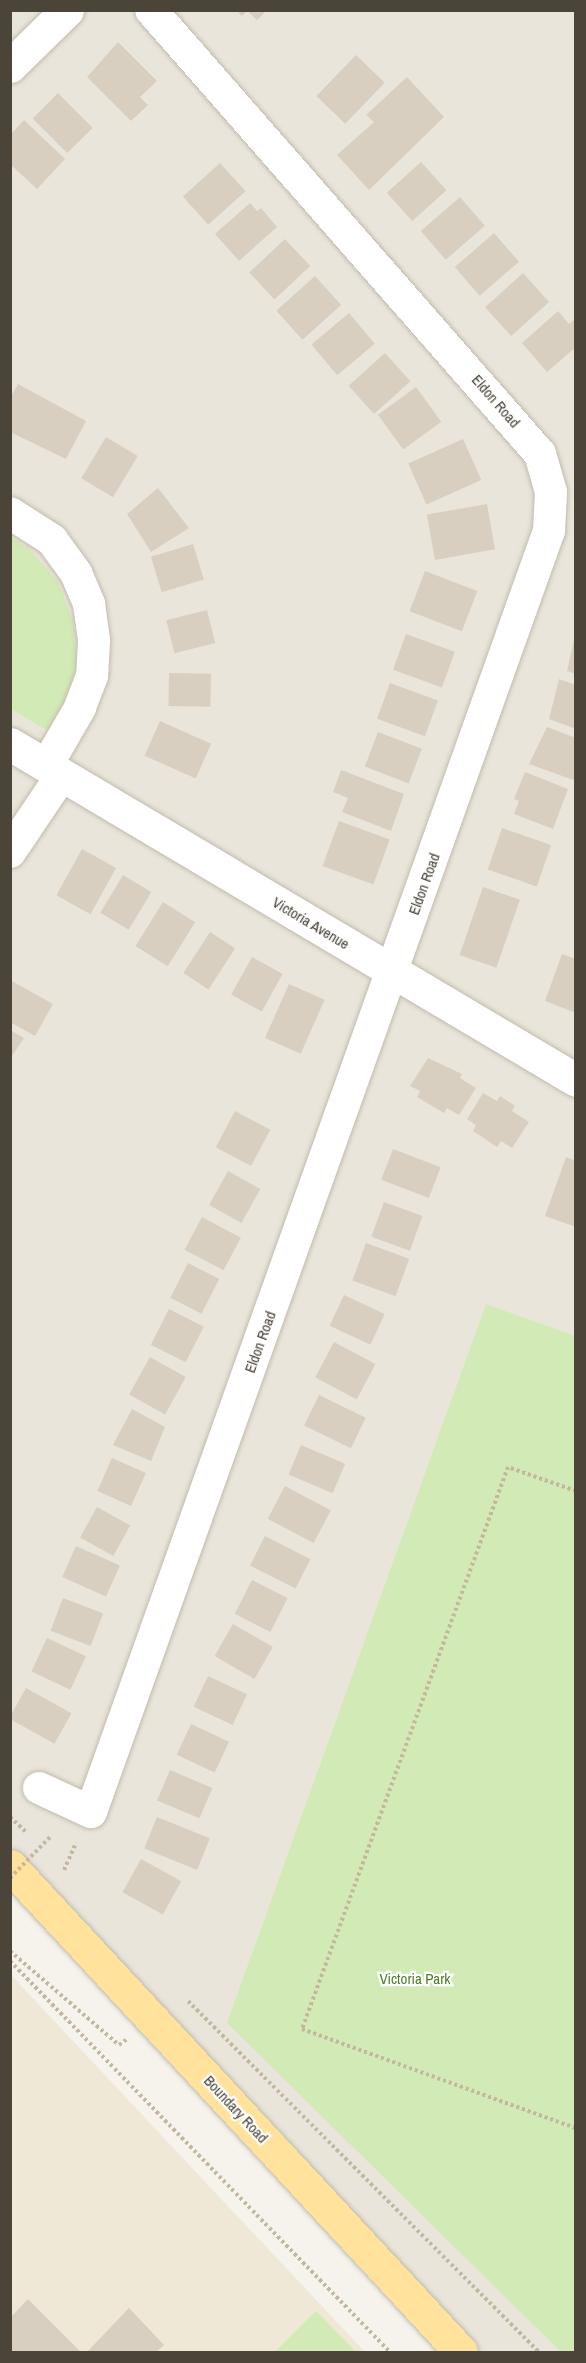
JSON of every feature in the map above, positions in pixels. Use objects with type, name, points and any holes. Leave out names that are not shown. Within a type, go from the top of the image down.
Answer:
[{"type":"main road","name":"Boundary Road","points":[[10,1866],[461,2352]]},
{"type":"street","points":[[10,66],[67,10]]},
{"type":"street","name":"Eldon Road","points":[[39,1788],[91,1812],[537,571],[549,531],[550,492],[540,454],[150,10]]},
{"type":"street","points":[[10,513],[52,540],[76,573],[89,604],[94,641],[92,676],[80,708],[55,770],[10,852]]},
{"type":"street","name":"Victoria Avenue","points":[[10,744],[576,1080]]},
{"type":"path","points":[[576,1491],[508,1467],[302,2029],[576,2128]]},
{"type":"path","points":[[10,1816],[49,1854]]},
{"type":"path","points":[[10,1878],[51,1836]]},
{"type":"path","points":[[56,1862],[72,1878]]},
{"type":"path","points":[[10,1951],[119,2045],[131,2036]]},
{"type":"path","points":[[10,1961],[390,2352]]},
{"type":"path","points":[[184,1997],[539,2352]]},
{"type":"shaded area","points":[[10,11],[575,11],[575,2352],[468,2352],[11,1866]]},
{"type":"shaded area","points":[[11,1975],[365,2352],[11,2352]]},
{"type":"green space","points":[[10,536],[31,551],[58,582],[73,621],[77,665],[65,703],[50,732],[11,709]]},
{"type":"green space","name":"Victoria Park","points":[[486,1304],[575,1336],[575,2352],[561,2352],[227,2023]]},
{"type":"green space","points":[[316,2311],[356,2352],[275,2352]]},
{"type":"building","points":[[236,10],[267,10],[257,20],[247,11],[242,16]]},
{"type":"building","points":[[118,42],[157,81],[140,97],[148,105],[131,121],[87,77]]},
{"type":"building","points":[[356,55],[385,83],[345,124],[316,96]]},
{"type":"building","points":[[407,77],[444,117],[369,190],[337,155],[374,122],[366,115]]},
{"type":"building","points":[[58,93],[93,128],[67,153],[33,118]]},
{"type":"building","points":[[24,120],[65,159],[37,189],[10,164],[10,135]]},
{"type":"building","points":[[421,162],[446,190],[412,221],[387,193]]},
{"type":"building","points":[[220,163],[245,191],[208,225],[183,196]]},
{"type":"building","points":[[460,197],[485,226],[446,260],[421,231]]},
{"type":"building","points":[[250,203],[257,211],[261,208],[277,227],[239,261],[215,234]]},
{"type":"building","points":[[494,233],[519,262],[480,296],[455,267]]},
{"type":"building","points":[[285,239],[310,266],[274,299],[249,272]]},
{"type":"building","points":[[523,273],[549,302],[511,336],[485,307]]},
{"type":"building","points":[[315,276],[341,305],[302,340],[276,311]]},
{"type":"building","points":[[558,311],[569,324],[576,318],[576,347],[547,372],[522,343]]},
{"type":"building","points":[[349,313],[375,344],[337,375],[311,344]]},
{"type":"building","points":[[385,353],[410,381],[374,414],[349,386]]},
{"type":"building","points":[[18,384],[86,421],[66,459],[10,432],[10,398]]},
{"type":"building","points":[[416,387],[441,422],[403,449],[378,415]]},
{"type":"building","points":[[106,437],[138,456],[113,497],[81,478]]},
{"type":"building","points":[[463,439],[481,480],[426,505],[408,463]]},
{"type":"building","points":[[158,488],[189,528],[151,552],[127,514]]},
{"type":"building","points":[[487,504],[495,549],[435,560],[427,515]]},
{"type":"building","points":[[193,544],[204,579],[162,592],[151,557]]},
{"type":"building","points":[[425,571],[477,591],[462,631],[410,611]]},
{"type":"building","points":[[207,610],[215,643],[174,653],[166,620]]},
{"type":"building","points":[[406,634],[455,652],[442,687],[393,670]]},
{"type":"building","points":[[576,635],[576,674],[567,671]]},
{"type":"building","points":[[169,673],[211,674],[210,707],[168,706]]},
{"type":"building","points":[[559,679],[576,685],[576,729],[549,719]]},
{"type":"building","points":[[390,683],[438,700],[425,736],[377,719]]},
{"type":"building","points":[[160,721],[211,744],[196,778],[145,756]]},
{"type":"building","points":[[547,727],[576,738],[576,781],[529,764]]},
{"type":"building","points":[[378,732],[422,749],[409,783],[365,767]]},
{"type":"building","points":[[341,770],[404,794],[391,831],[342,812],[348,798],[333,792]]},
{"type":"building","points":[[525,772],[568,789],[553,829],[514,814],[519,801],[514,799]]},
{"type":"building","points":[[339,821],[390,839],[373,885],[323,866]]},
{"type":"building","points":[[502,828],[551,845],[537,887],[488,870]]},
{"type":"building","points":[[82,849],[116,868],[90,914],[56,895]]},
{"type":"building","points":[[123,875],[151,892],[129,930],[100,913]]},
{"type":"building","points":[[483,887],[520,900],[496,968],[460,955]]},
{"type":"building","points":[[163,902],[195,922],[168,966],[135,946]]},
{"type":"building","points":[[210,932],[235,948],[208,989],[183,973]]},
{"type":"building","points":[[562,954],[576,959],[576,1013],[545,1001]]},
{"type":"building","points":[[252,957],[283,974],[262,1012],[231,995]]},
{"type":"building","points":[[10,980],[53,1004],[35,1036],[10,1022]]},
{"type":"building","points":[[289,984],[325,1000],[301,1054],[265,1038]]},
{"type":"building","points":[[10,1030],[24,1038],[10,1059]]},
{"type":"building","points":[[428,1058],[462,1074],[460,1078],[476,1088],[459,1115],[447,1108],[444,1113],[417,1097],[420,1091],[410,1086]]},
{"type":"building","points":[[483,1093],[497,1101],[500,1096],[515,1106],[512,1111],[529,1122],[512,1148],[501,1141],[497,1147],[473,1131],[476,1125],[467,1119]]},
{"type":"building","points":[[235,1111],[270,1130],[251,1166],[216,1147]]},
{"type":"building","points":[[393,1149],[441,1167],[429,1198],[381,1180]]},
{"type":"building","points":[[566,1157],[576,1161],[576,1227],[545,1216]]},
{"type":"building","points":[[228,1171],[260,1189],[241,1223],[209,1205]]},
{"type":"building","points":[[384,1202],[423,1216],[410,1251],[371,1237]]},
{"type":"building","points":[[202,1217],[241,1238],[223,1270],[185,1250]]},
{"type":"building","points":[[366,1243],[409,1259],[396,1296],[352,1281]]},
{"type":"building","points":[[188,1263],[219,1279],[201,1314],[170,1298]]},
{"type":"building","points":[[344,1295],[385,1314],[370,1345],[330,1326]]},
{"type":"building","points":[[169,1309],[204,1327],[186,1362],[151,1345]]},
{"type":"building","points":[[334,1342],[375,1364],[357,1399],[315,1377]]},
{"type":"building","points":[[150,1357],[186,1377],[165,1414],[129,1395]]},
{"type":"building","points":[[319,1395],[366,1418],[351,1448],[304,1426]]},
{"type":"building","points":[[132,1409],[165,1427],[151,1461],[113,1445]]},
{"type":"building","points":[[301,1445],[345,1464],[333,1493],[288,1474]]},
{"type":"building","points":[[112,1458],[146,1473],[131,1506],[97,1491]]},
{"type":"building","points":[[285,1486],[331,1510],[314,1543],[268,1519]]},
{"type":"building","points":[[97,1507],[130,1525],[113,1556],[80,1538]]},
{"type":"building","points":[[265,1536],[310,1559],[295,1589],[250,1565]]},
{"type":"building","points":[[76,1546],[120,1566],[106,1597],[62,1577]]},
{"type":"building","points":[[252,1580],[288,1598],[270,1632],[235,1614]]},
{"type":"building","points":[[63,1598],[103,1613],[91,1646],[50,1631]]},
{"type":"building","points":[[233,1624],[273,1647],[254,1679],[214,1656]]},
{"type":"building","points":[[47,1638],[86,1656],[70,1690],[31,1672]]},
{"type":"building","points":[[208,1676],[247,1694],[233,1725],[194,1707]]},
{"type":"building","points":[[26,1688],[71,1713],[55,1744],[10,1719]]},
{"type":"building","points":[[191,1724],[229,1742],[215,1773],[177,1755]]},
{"type":"building","points":[[170,1770],[212,1788],[199,1818],[157,1800]]},
{"type":"building","points":[[157,1817],[210,1838],[197,1870],[144,1849]]},
{"type":"building","points":[[141,1859],[181,1881],[163,1915],[123,1892]]},
{"type":"building","points":[[28,2299],[81,2352],[10,2352],[10,2318]]},
{"type":"building","points":[[129,2308],[164,2345],[156,2352],[87,2352]]}]
